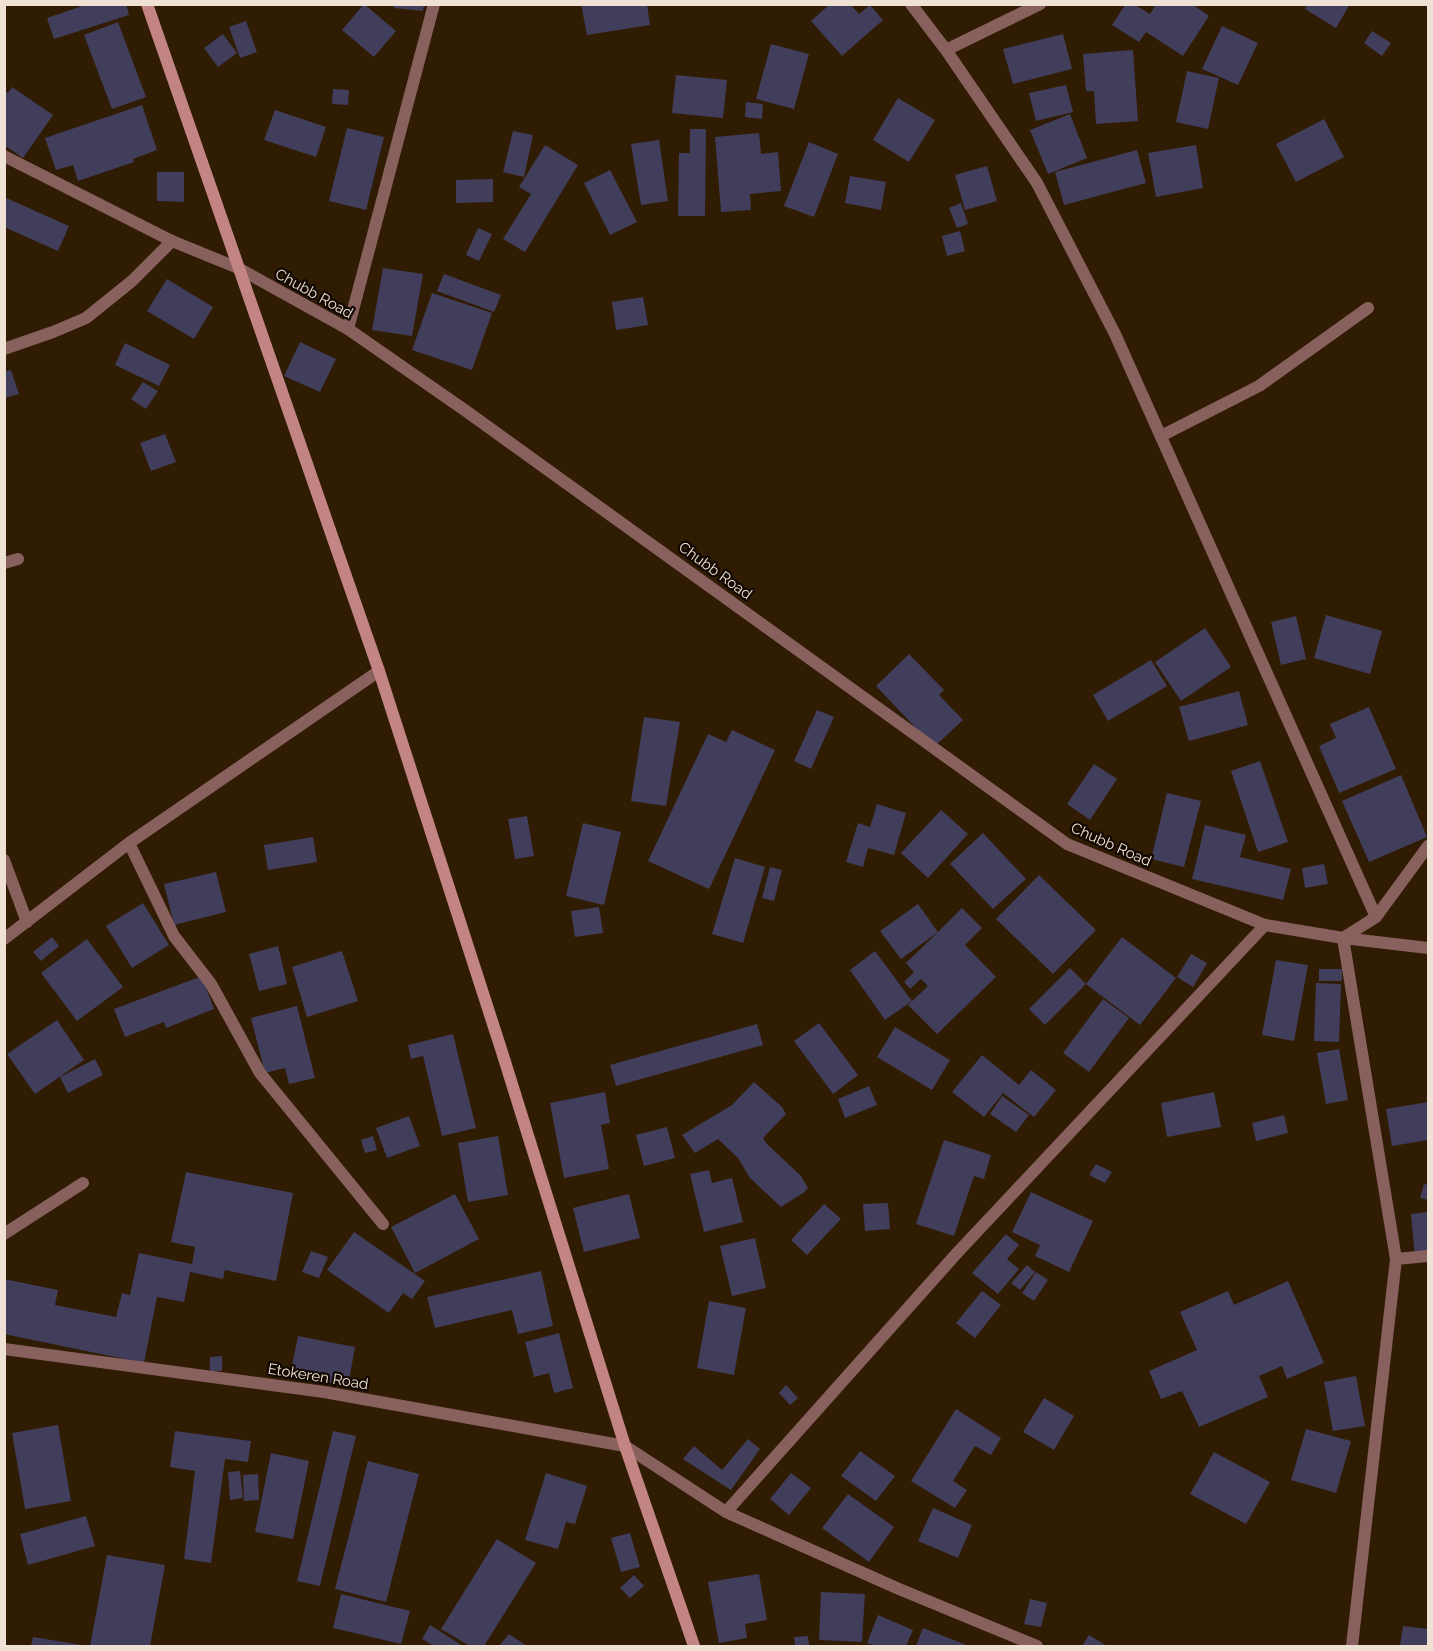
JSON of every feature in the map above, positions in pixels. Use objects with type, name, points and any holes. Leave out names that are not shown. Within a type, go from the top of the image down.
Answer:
[{"type":"main road","points":[[147,4],[379,671],[506,1063],[626,1446],[694,1647]]},
{"type":"street","points":[[348,329],[434,4]]},
{"type":"street","points":[[910,4],[946,50],[1037,183],[1115,334],[1376,917]]},
{"type":"street","points":[[946,50],[1040,4]]},
{"type":"street","name":"Chubb Road","points":[[4,156],[172,241],[238,268],[348,329],[466,411],[1067,844],[1265,926],[1428,948]]},
{"type":"street","points":[[4,349],[86,318],[132,281],[172,241]]},
{"type":"street","points":[[1161,436],[1259,386],[1368,308]]},
{"type":"street","points":[[4,563],[18,559]]},
{"type":"street","points":[[4,939],[129,843],[379,671]]},
{"type":"street","points":[[129,843],[174,936],[211,984],[260,1073],[383,1224]]},
{"type":"street","points":[[1352,1647],[1396,1259],[1342,938],[1376,917],[1428,846]]},
{"type":"street","points":[[4,860],[27,922]]},
{"type":"street","points":[[726,1512],[957,1253],[1265,926]]},
{"type":"street","points":[[4,1234],[82,1183]]},
{"type":"street","points":[[1396,1259],[1428,1256]]},
{"type":"street","name":"Etokeren Road","points":[[4,1349],[324,1392],[626,1446]]},
{"type":"street","points":[[626,1446],[726,1512],[898,1589],[1037,1647]]},
{"type":"building","points":[[88,4],[126,4],[129,15],[54,39],[47,18]]},
{"type":"building","points":[[364,4],[396,31],[374,57],[342,30]]},
{"type":"building","points":[[394,4],[424,4],[423,11],[394,8]]},
{"type":"building","points":[[581,4],[647,4],[650,25],[587,35]]},
{"type":"building","points":[[830,4],[850,4],[859,14],[870,5],[883,20],[842,56],[811,21]]},
{"type":"building","points":[[1156,4],[1192,4],[1209,16],[1183,56],[1146,32],[1139,42],[1112,25],[1125,5],[1135,5],[1150,14]]},
{"type":"building","points":[[1307,4],[1350,4],[1336,28],[1305,9]]},
{"type":"building","points":[[246,21],[257,52],[240,58],[229,27]]},
{"type":"building","points":[[118,22],[146,97],[112,109],[84,35]]},
{"type":"building","points":[[1222,26],[1258,43],[1238,85],[1202,69]]},
{"type":"building","points":[[1372,31],[1391,43],[1382,56],[1364,43]]},
{"type":"building","points":[[223,34],[237,53],[218,67],[204,48]]},
{"type":"building","points":[[1063,34],[1072,69],[1013,84],[1003,49]]},
{"type":"building","points":[[771,44],[809,54],[794,109],[756,99]]},
{"type":"building","points":[[1133,50],[1138,121],[1096,124],[1094,91],[1086,91],[1083,54]]},
{"type":"building","points":[[1187,71],[1219,78],[1208,129],[1176,122]]},
{"type":"building","points":[[676,75],[727,80],[723,118],[672,113]]},
{"type":"building","points":[[1066,85],[1073,112],[1036,121],[1029,93]]},
{"type":"building","points":[[12,87],[53,115],[23,158],[4,145],[4,91],[8,93]]},
{"type":"building","points":[[333,89],[349,90],[348,105],[332,104]]},
{"type":"building","points":[[898,98],[935,120],[909,162],[873,140]]},
{"type":"building","points":[[746,102],[763,104],[762,119],[745,117]]},
{"type":"building","points":[[142,105],[157,150],[133,159],[134,162],[78,181],[73,165],[56,170],[45,138]]},
{"type":"building","points":[[275,110],[326,127],[316,157],[264,140]]},
{"type":"building","points":[[1070,114],[1087,158],[1048,174],[1030,130]]},
{"type":"building","points":[[1324,119],[1344,157],[1296,182],[1276,144]]},
{"type":"building","points":[[347,128],[384,137],[366,210],[329,201]]},
{"type":"building","points":[[690,129],[706,129],[705,216],[678,216],[679,153],[690,153]]},
{"type":"building","points":[[513,131],[533,135],[524,177],[503,172]]},
{"type":"building","points":[[759,133],[761,154],[778,152],[781,191],[750,194],[751,210],[721,212],[715,137]]},
{"type":"building","points":[[659,140],[668,201],[641,205],[631,144]]},
{"type":"building","points":[[809,142],[838,154],[814,217],[784,206]]},
{"type":"building","points":[[545,145],[578,165],[525,252],[503,239],[531,194],[519,187]]},
{"type":"building","points":[[1196,145],[1203,188],[1156,197],[1148,153]]},
{"type":"building","points":[[1137,150],[1146,183],[1064,205],[1055,172]]},
{"type":"building","points":[[987,166],[997,201],[965,210],[955,175]]},
{"type":"building","points":[[610,170],[637,222],[610,235],[584,183]]},
{"type":"building","points":[[157,172],[184,172],[184,202],[157,201]]},
{"type":"building","points":[[850,176],[886,182],[881,210],[845,203]]},
{"type":"building","points":[[493,179],[493,202],[456,203],[456,180]]},
{"type":"building","points":[[4,197],[69,226],[58,251],[4,227]]},
{"type":"building","points":[[961,203],[968,224],[957,228],[949,208]]},
{"type":"building","points":[[478,228],[492,234],[479,261],[466,255]]},
{"type":"building","points":[[960,231],[965,251],[947,256],[942,236]]},
{"type":"building","points":[[383,268],[423,274],[412,336],[372,330]]},
{"type":"building","points":[[444,274],[501,295],[494,312],[437,291]]},
{"type":"building","points":[[167,279],[213,307],[194,339],[147,311]]},
{"type":"building","points":[[432,293],[492,313],[472,370],[412,350]]},
{"type":"building","points":[[643,297],[648,325],[616,330],[612,302]]},
{"type":"building","points":[[300,342],[336,359],[320,392],[284,376]]},
{"type":"building","points":[[125,343],[170,365],[159,386],[115,365]]},
{"type":"building","points":[[11,370],[19,394],[4,398],[4,372]]},
{"type":"building","points":[[143,382],[158,391],[146,409],[131,399]]},
{"type":"building","points":[[165,434],[176,462],[151,471],[140,443]]},
{"type":"building","points":[[1326,615],[1382,631],[1370,674],[1314,658]]},
{"type":"building","points":[[1296,616],[1306,659],[1281,665],[1271,622]]},
{"type":"building","points":[[1205,628],[1231,667],[1181,701],[1155,662]]},
{"type":"building","points":[[909,654],[944,690],[939,695],[963,720],[934,747],[876,686]]},
{"type":"building","points":[[1151,660],[1167,686],[1108,721],[1093,695]]},
{"type":"building","points":[[1239,691],[1248,725],[1189,741],[1179,707]]},
{"type":"building","points":[[1369,707],[1396,769],[1339,793],[1319,746],[1336,738],[1330,724]]},
{"type":"building","points":[[817,710],[834,717],[811,769],[794,761]]},
{"type":"building","points":[[644,717],[680,722],[666,806],[631,801]]},
{"type":"building","points":[[732,730],[775,750],[709,889],[648,861],[708,734],[726,742]]},
{"type":"building","points":[[1260,761],[1288,842],[1258,852],[1231,771]]},
{"type":"building","points":[[1094,764],[1117,779],[1090,820],[1067,804]]},
{"type":"building","points":[[1401,775],[1427,837],[1369,862],[1342,801]]},
{"type":"building","points":[[1167,793],[1201,801],[1184,867],[1151,859]]},
{"type":"building","points":[[877,804],[906,813],[894,855],[868,848],[863,867],[846,862],[858,823],[870,827]]},
{"type":"building","points":[[941,810],[968,834],[928,878],[901,853]]},
{"type":"building","points":[[527,816],[534,856],[515,859],[508,819]]},
{"type":"building","points":[[583,823],[621,832],[604,905],[566,896]]},
{"type":"building","points":[[1205,825],[1246,835],[1240,857],[1291,869],[1283,900],[1192,879]]},
{"type":"building","points":[[983,833],[1026,879],[993,909],[950,864]]},
{"type":"building","points":[[313,837],[317,862],[268,870],[264,845]]},
{"type":"building","points":[[735,858],[765,867],[743,943],[712,934]]},
{"type":"building","points":[[1324,864],[1328,884],[1305,888],[1302,868]]},
{"type":"building","points":[[770,867],[782,870],[774,901],[762,898]]},
{"type":"building","points":[[216,872],[226,912],[174,925],[164,884]]},
{"type":"building","points":[[1039,875],[1096,930],[1053,974],[996,919]]},
{"type":"building","points":[[143,903],[169,945],[132,968],[106,926]]},
{"type":"building","points":[[918,904],[938,932],[901,959],[880,931]]},
{"type":"building","points":[[599,907],[603,933],[575,937],[571,911]]},
{"type":"building","points":[[962,908],[982,928],[965,945],[996,977],[937,1034],[908,1005],[928,986],[921,979],[910,989],[904,982],[914,972],[906,963]]},
{"type":"building","points":[[52,937],[59,946],[41,961],[33,952]]},
{"type":"building","points":[[1122,937],[1176,978],[1140,1025],[1086,984]]},
{"type":"building","points":[[87,939],[123,987],[77,1021],[41,973]]},
{"type":"building","points":[[278,946],[287,984],[259,991],[249,954]]},
{"type":"building","points":[[342,951],[358,1001],[307,1017],[292,967]]},
{"type":"building","points":[[875,951],[912,1001],[885,1020],[850,970]]},
{"type":"building","points":[[1191,954],[1207,963],[1193,987],[1177,977]]},
{"type":"building","points":[[1276,960],[1308,965],[1294,1041],[1262,1035]]},
{"type":"building","points":[[1070,968],[1086,984],[1045,1025],[1029,1009]]},
{"type":"building","points":[[1319,969],[1342,969],[1342,981],[1319,981]]},
{"type":"building","points":[[202,976],[214,1009],[166,1028],[164,1022],[125,1037],[114,1009]]},
{"type":"building","points":[[1316,983],[1341,984],[1339,1042],[1314,1041]]},
{"type":"building","points":[[1103,999],[1129,1018],[1089,1072],[1063,1053]]},
{"type":"building","points":[[297,1006],[315,1078],[289,1084],[285,1068],[265,1073],[251,1018]]},
{"type":"building","points":[[57,1020],[84,1060],[35,1094],[7,1054]]},
{"type":"building","points":[[819,1023],[858,1075],[833,1094],[794,1041]]},
{"type":"building","points":[[757,1024],[763,1045],[616,1086],[610,1065]]},
{"type":"building","points":[[895,1027],[950,1060],[932,1090],[877,1057]]},
{"type":"building","points":[[453,1034],[476,1128],[442,1136],[423,1056],[411,1059],[408,1045]]},
{"type":"building","points":[[1339,1049],[1348,1100],[1326,1104],[1317,1053]]},
{"type":"building","points":[[982,1055],[1019,1085],[1031,1070],[1056,1090],[1034,1117],[1003,1093],[984,1117],[952,1092]]},
{"type":"building","points":[[95,1059],[103,1075],[68,1093],[60,1077]]},
{"type":"building","points":[[754,1082],[782,1107],[786,1114],[763,1138],[801,1176],[808,1188],[781,1207],[750,1178],[738,1158],[718,1139],[695,1153],[682,1135],[732,1105]]},
{"type":"building","points":[[869,1086],[877,1105],[845,1118],[838,1099]]},
{"type":"building","points":[[605,1092],[610,1123],[601,1125],[609,1169],[564,1178],[550,1103]]},
{"type":"building","points":[[1214,1092],[1221,1127],[1167,1137],[1161,1103]]},
{"type":"building","points":[[1002,1096],[1029,1115],[1016,1132],[990,1114]]},
{"type":"building","points":[[1428,1102],[1428,1140],[1392,1146],[1386,1109]]},
{"type":"building","points":[[1284,1115],[1288,1133],[1256,1141],[1252,1123]]},
{"type":"building","points":[[409,1116],[420,1146],[387,1158],[376,1128]]},
{"type":"building","points":[[667,1127],[675,1158],[644,1166],[636,1135]]},
{"type":"building","points":[[373,1136],[377,1150],[365,1153],[361,1140]]},
{"type":"building","points":[[498,1136],[508,1195],[468,1202],[458,1143]]},
{"type":"building","points":[[944,1140],[991,1155],[984,1179],[974,1176],[954,1236],[916,1224]]},
{"type":"building","points":[[1096,1164],[1112,1172],[1105,1183],[1089,1175]]},
{"type":"building","points":[[709,1170],[712,1183],[732,1178],[743,1222],[704,1232],[690,1174]]},
{"type":"building","points":[[186,1172],[293,1193],[276,1281],[225,1270],[223,1279],[190,1272],[184,1302],[157,1297],[144,1363],[4,1334],[4,1279],[58,1290],[55,1305],[116,1317],[122,1293],[130,1295],[139,1253],[192,1264],[195,1247],[171,1242]]},
{"type":"building","points":[[1424,1184],[1428,1185],[1428,1200],[1420,1198]]},
{"type":"building","points":[[1031,1192],[1093,1221],[1069,1272],[1035,1256],[1040,1245],[1012,1232]]},
{"type":"building","points":[[455,1194],[479,1239],[415,1273],[391,1227]]},
{"type":"building","points":[[629,1194],[640,1238],[584,1252],[573,1208]]},
{"type":"building","points":[[888,1203],[890,1229],[865,1231],[863,1204]]},
{"type":"building","points":[[824,1204],[841,1219],[807,1255],[791,1240]]},
{"type":"building","points":[[1428,1212],[1428,1255],[1415,1257],[1411,1214]]},
{"type":"building","points":[[354,1232],[425,1281],[412,1299],[403,1293],[389,1313],[327,1270]]},
{"type":"building","points":[[1006,1234],[1019,1245],[1007,1259],[1019,1269],[998,1294],[972,1273]]},
{"type":"building","points":[[755,1238],[766,1288],[732,1296],[720,1246]]},
{"type":"building","points":[[311,1251],[328,1257],[319,1278],[302,1272]]},
{"type":"building","points":[[1027,1265],[1035,1272],[1020,1290],[1011,1283]]},
{"type":"building","points":[[541,1271],[553,1326],[518,1334],[512,1310],[435,1328],[427,1297]]},
{"type":"building","points":[[1036,1272],[1048,1280],[1034,1301],[1022,1293]]},
{"type":"building","points":[[1288,1281],[1324,1363],[1287,1379],[1282,1366],[1259,1376],[1268,1397],[1199,1427],[1182,1391],[1161,1399],[1149,1371],[1197,1350],[1180,1312],[1228,1291],[1234,1305]]},
{"type":"building","points":[[982,1291],[1001,1305],[975,1338],[956,1323]]},
{"type":"building","points":[[709,1301],[746,1308],[734,1375],[697,1368]]},
{"type":"building","points":[[559,1333],[573,1388],[554,1393],[549,1373],[534,1377],[525,1342]]},
{"type":"building","points":[[298,1336],[355,1347],[348,1386],[290,1375]]},
{"type":"building","points":[[222,1356],[222,1371],[210,1371],[210,1357]]},
{"type":"building","points":[[1356,1376],[1365,1426],[1333,1431],[1324,1382]]},
{"type":"building","points":[[786,1385],[798,1398],[790,1405],[779,1393]]},
{"type":"building","points":[[1044,1398],[1074,1416],[1054,1450],[1023,1432]]},
{"type":"building","points":[[956,1409],[1001,1438],[991,1455],[975,1446],[953,1481],[967,1490],[955,1508],[911,1481]]},
{"type":"building","points":[[58,1425],[71,1501],[25,1509],[12,1433]]},
{"type":"building","points":[[1306,1429],[1351,1441],[1336,1493],[1291,1480]]},
{"type":"building","points":[[175,1431],[251,1441],[248,1462],[225,1459],[211,1563],[184,1559],[195,1471],[170,1467]]},
{"type":"building","points":[[333,1431],[356,1436],[320,1586],[297,1581]]},
{"type":"building","points":[[748,1439],[760,1449],[731,1490],[683,1459],[694,1446],[722,1470]]},
{"type":"building","points":[[860,1451],[895,1476],[876,1501],[841,1476]]},
{"type":"building","points":[[1214,1452],[1270,1482],[1246,1524],[1190,1494]]},
{"type":"building","points":[[271,1453],[309,1461],[293,1539],[255,1532]]},
{"type":"building","points":[[368,1461],[419,1474],[386,1602],[335,1589]]},
{"type":"building","points":[[240,1471],[243,1498],[230,1500],[228,1472]]},
{"type":"building","points":[[546,1473],[587,1486],[575,1524],[566,1522],[558,1549],[525,1540]]},
{"type":"building","points":[[791,1473],[811,1488],[789,1515],[770,1499]]},
{"type":"building","points":[[258,1474],[259,1500],[244,1501],[243,1475]]},
{"type":"building","points":[[848,1494],[894,1527],[869,1562],[822,1528]]},
{"type":"building","points":[[933,1508],[972,1525],[958,1558],[918,1541]]},
{"type":"building","points":[[86,1516],[95,1546],[28,1565],[20,1534]]},
{"type":"building","points":[[630,1533],[640,1567],[621,1572],[611,1538]]},
{"type":"building","points":[[497,1539],[536,1563],[484,1646],[470,1646],[441,1629]]},
{"type":"building","points":[[107,1555],[165,1565],[150,1646],[90,1646]]},
{"type":"building","points":[[759,1574],[767,1620],[745,1624],[747,1638],[719,1643],[708,1582]]},
{"type":"building","points":[[634,1575],[644,1586],[630,1598],[620,1588]]},
{"type":"building","points":[[821,1592],[865,1594],[862,1642],[819,1640]]},
{"type":"building","points":[[341,1594],[410,1611],[401,1644],[333,1628]]},
{"type":"building","points":[[1030,1599],[1047,1603],[1041,1627],[1024,1624]]},
{"type":"building","points":[[878,1615],[913,1630],[906,1646],[876,1646],[867,1643]]},
{"type":"building","points":[[430,1625],[463,1646],[434,1646],[422,1639]]},
{"type":"building","points":[[1403,1626],[1428,1629],[1428,1646],[1400,1646]]},
{"type":"building","points":[[923,1628],[969,1646],[916,1646]]},
{"type":"building","points":[[509,1634],[527,1646],[499,1646]]},
{"type":"building","points":[[1089,1635],[1107,1646],[1082,1646]]},
{"type":"building","points":[[808,1636],[809,1646],[795,1646],[794,1637]]},
{"type":"building","points":[[33,1637],[82,1645],[82,1646],[31,1646]]}]
